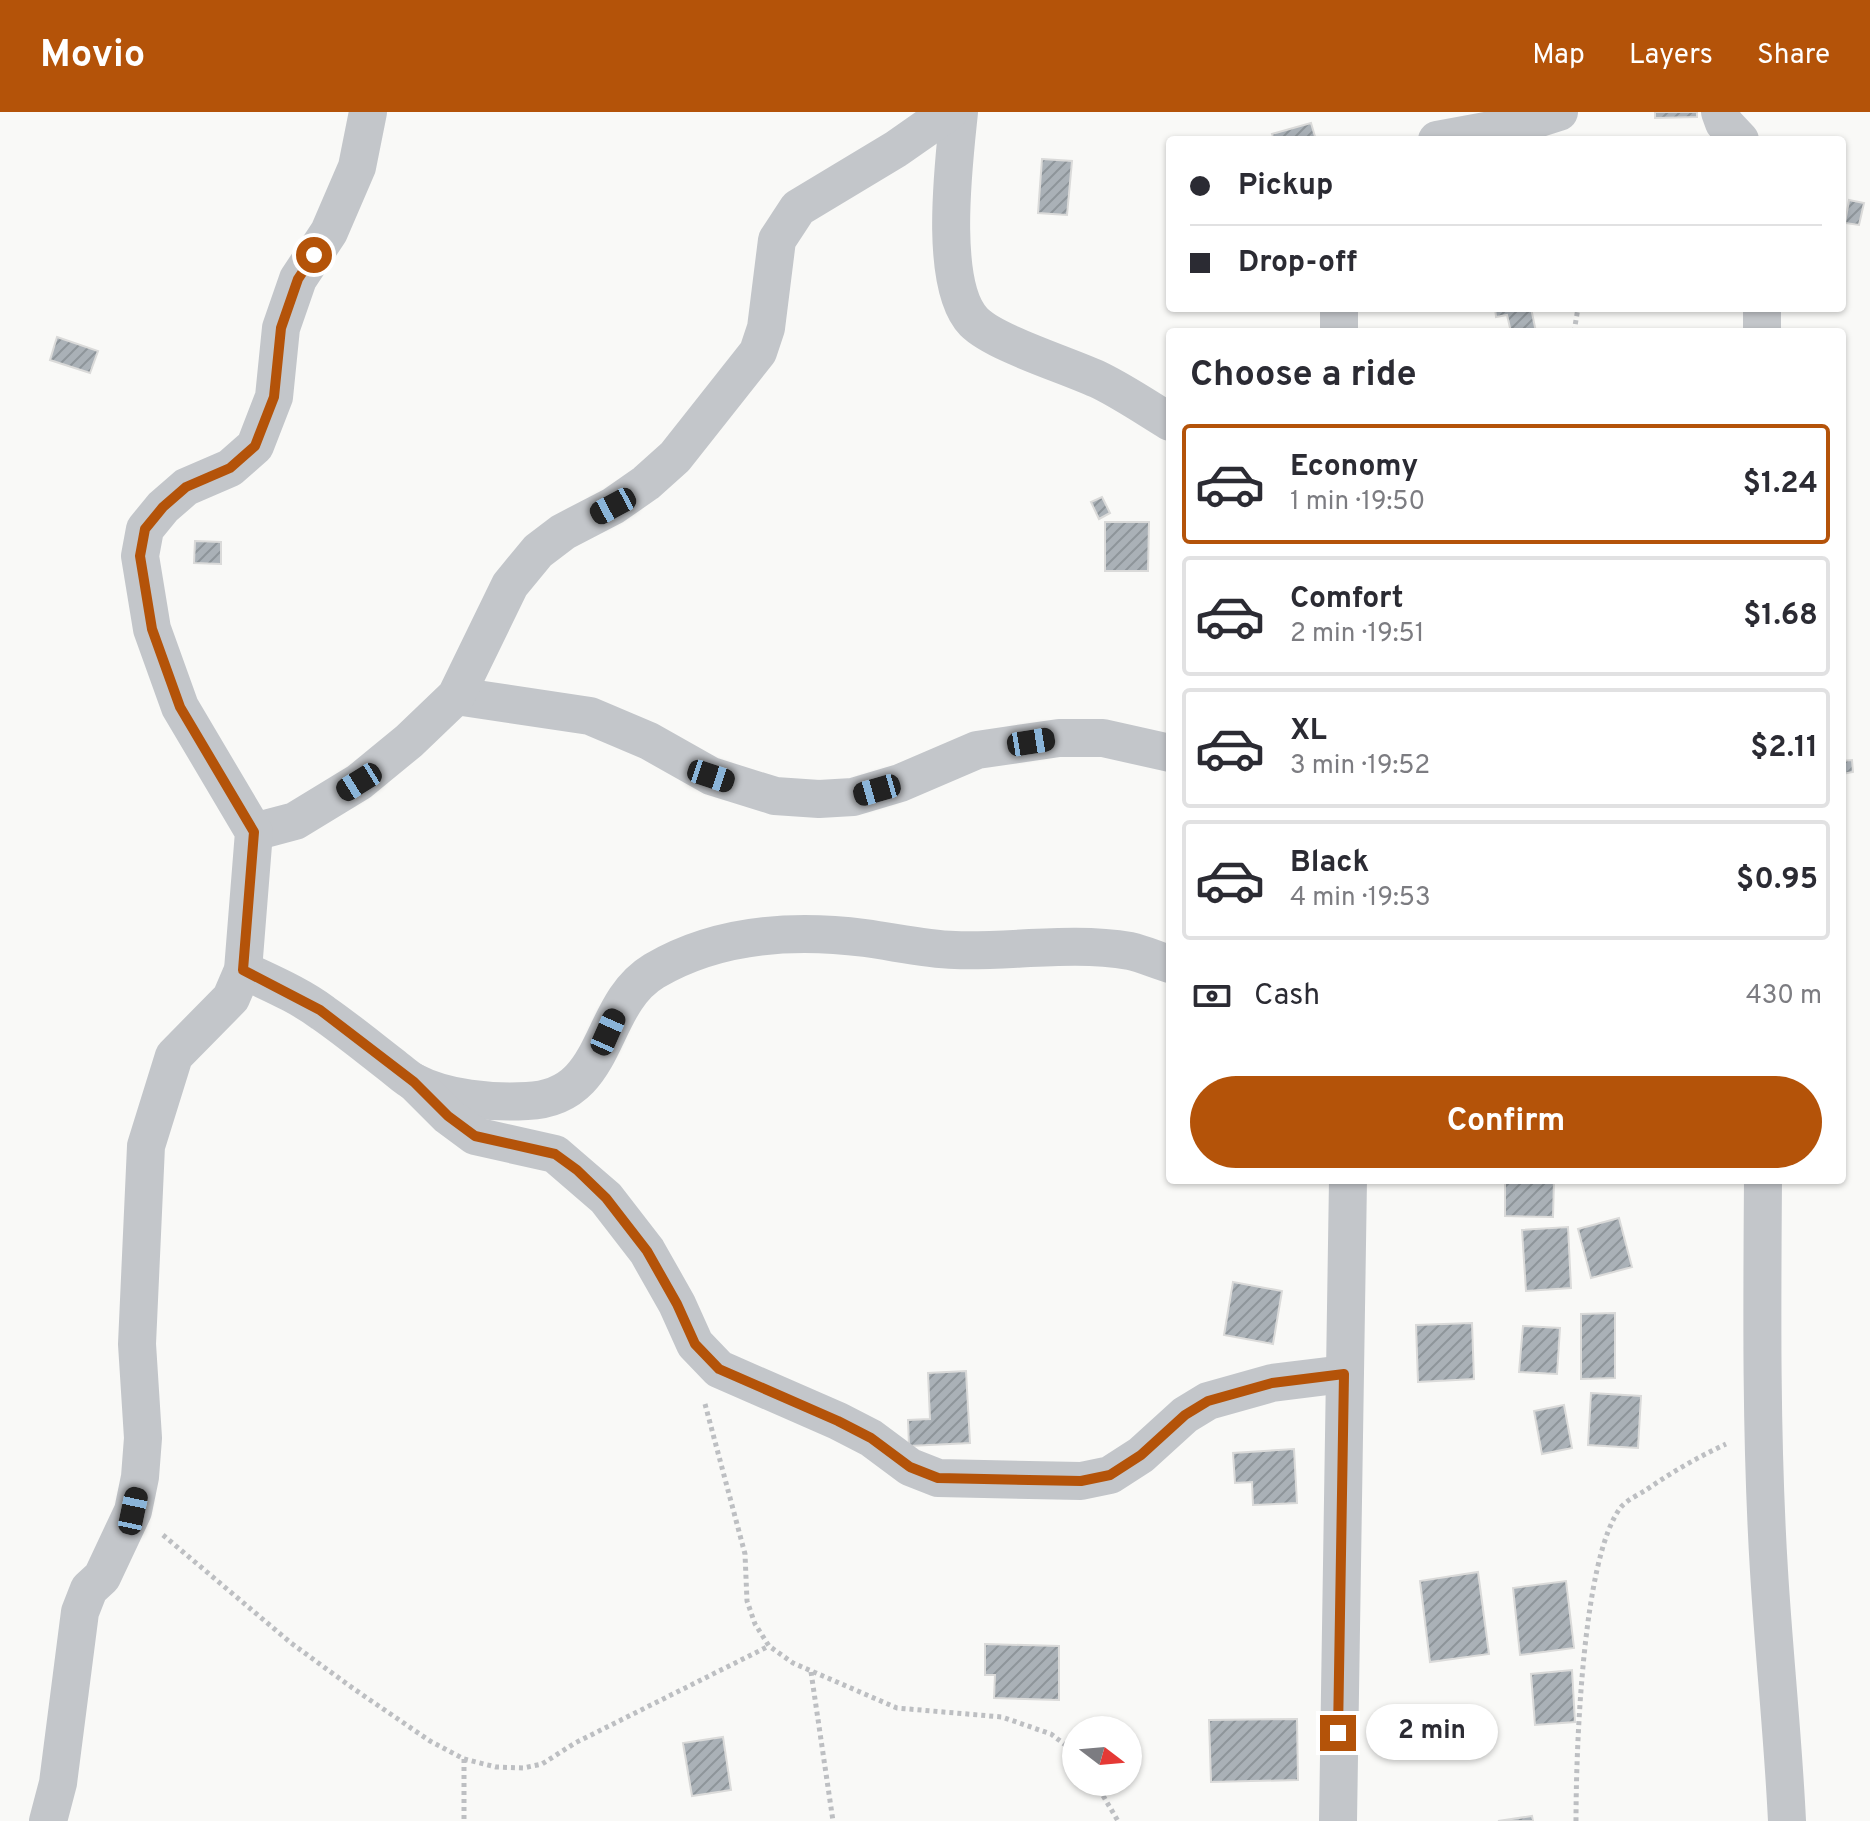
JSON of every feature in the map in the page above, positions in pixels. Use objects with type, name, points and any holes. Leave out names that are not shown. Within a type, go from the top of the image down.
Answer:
[{"type":"street","points":[[48,1821],[58,1783],[80,1612],[89,1589],[102,1577],[133,1511],[140,1477],[143,1438],[137,1344],[146,1146],[174,1056],[231,998],[243,970],[254,832],[180,707],[152,629],[140,556],[145,529],[163,507],[186,487],[230,468],[255,446],[274,397],[285,316],[298,279],[329,232],[357,167],[368,112]]},
{"type":"street","points":[[254,832],[295,821],[359,782],[409,741],[456,696],[510,585],[538,551],[563,532],[624,498],[675,457],[758,352],[766,328],[777,240],[798,208],[896,149],[949,112]]},
{"type":"street","points":[[959,112],[953,193],[953,261],[958,294],[973,321],[996,336],[1103,382],[1166,420]]},
{"type":"street","points":[[1459,136],[1518,125],[1559,112]]},
{"type":"street","points":[[1720,112],[1724,123],[1736,136]]},
{"type":"street","points":[[456,696],[590,716],[649,741],[711,776],[775,796],[819,799],[853,797],[900,783],[977,750],[1059,738],[1103,738],[1166,752]]},
{"type":"street","points":[[414,1082],[447,1094],[475,1098],[528,1101],[559,1096],[578,1081],[598,1055],[622,1002],[636,983],[690,953],[735,940],[803,932],[933,949],[992,951],[1065,947],[1130,951],[1166,963]]},
{"type":"street","points":[[243,970],[320,1010],[414,1082],[448,1116],[475,1136],[555,1154],[577,1170],[606,1198],[647,1251],[695,1344],[719,1369],[871,1438],[910,1467],[938,1478],[1081,1481],[1110,1475],[1141,1455],[1185,1415],[1208,1401],[1272,1383],[1344,1374]]},
{"type":"street","points":[[1338,1821],[1348,1184]]},
{"type":"street","points":[[1763,1184],[1764,1427],[1769,1571],[1787,1821]]},
{"type":"path","points":[[695,1344],[703,1397],[745,1554],[747,1601],[755,1624],[769,1646],[793,1663],[897,1708],[1002,1717],[1031,1725],[1062,1742]]},
{"type":"path","points":[[1576,1821],[1585,1644],[1600,1558],[1610,1525],[1623,1505],[1691,1460],[1764,1427]]},
{"type":"path","points":[[133,1511],[291,1643],[430,1741],[464,1759],[496,1767],[523,1768],[542,1764],[575,1743],[769,1646]]},
{"type":"path","points":[[810,1671],[833,1821]]},
{"type":"path","points":[[464,1759],[464,1821]]},
{"type":"path","points":[[1103,1796],[1118,1821]]},
{"type":"building","points":[[1655,112],[1697,112],[1697,117],[1655,118]]},
{"type":"building","points":[[1311,123],[1315,136],[1273,136]]},
{"type":"building","points":[[1042,159],[1072,161],[1067,215],[1038,213]]},
{"type":"building","points":[[1849,200],[1864,203],[1859,225],[1846,223]]},
{"type":"building","points":[[1495,312],[1532,312],[1535,328],[1510,328],[1507,315],[1496,317]]},
{"type":"building","points":[[57,337],[98,351],[90,373],[50,360]]},
{"type":"building","points":[[1102,497],[1110,513],[1099,519],[1091,502]]},
{"type":"building","points":[[1105,522],[1149,522],[1148,571],[1105,571]]},
{"type":"building","points":[[195,541],[221,542],[221,564],[194,563]]},
{"type":"building","points":[[1852,760],[1853,772],[1846,773],[1846,761]]},
{"type":"building","points":[[1505,1184],[1554,1184],[1553,1217],[1505,1216]]},
{"type":"building","points":[[1619,1218],[1632,1267],[1591,1278],[1578,1229]]},
{"type":"building","points":[[1568,1227],[1571,1288],[1526,1291],[1522,1230]]},
{"type":"building","points":[[1233,1282],[1282,1291],[1273,1344],[1224,1335]]},
{"type":"building","points":[[1615,1313],[1615,1378],[1581,1379],[1581,1314]]},
{"type":"building","points":[[1472,1323],[1474,1379],[1418,1382],[1416,1325]]},
{"type":"building","points":[[1523,1326],[1560,1328],[1557,1374],[1519,1372]]},
{"type":"building","points":[[966,1371],[970,1443],[909,1446],[908,1420],[930,1419],[928,1373]]},
{"type":"building","points":[[1591,1393],[1641,1396],[1638,1448],[1588,1445]]},
{"type":"building","points":[[1564,1405],[1572,1448],[1542,1454],[1534,1411]]},
{"type":"building","points":[[1294,1449],[1297,1503],[1253,1505],[1252,1482],[1235,1483],[1233,1453]]},
{"type":"building","points":[[1478,1572],[1489,1654],[1430,1662],[1420,1581]]},
{"type":"building","points":[[1566,1581],[1574,1648],[1520,1655],[1513,1588]]},
{"type":"building","points":[[985,1644],[1059,1646],[1059,1700],[994,1698],[995,1675],[985,1675]]},
{"type":"building","points":[[1572,1670],[1575,1722],[1535,1725],[1531,1674]]},
{"type":"building","points":[[1297,1719],[1298,1780],[1211,1782],[1209,1720]]},
{"type":"building","points":[[723,1737],[731,1790],[692,1796],[683,1743]]},
{"type":"building","points":[[1532,1816],[1533,1821],[1498,1821]]},
{"type":"route","points":[[314,255],[298,279],[281,328],[274,397],[255,446],[230,468],[186,487],[163,507],[145,529],[140,556],[152,629],[180,707],[254,832],[243,970],[320,1010],[414,1082],[448,1116],[475,1136],[555,1154],[577,1170],[606,1198],[647,1251],[695,1344],[719,1369],[793,1404],[838,1421],[871,1438],[910,1467],[938,1478],[1081,1481],[1110,1475],[1141,1455],[1185,1415],[1208,1401],[1272,1383],[1344,1374],[1338,1733]]}]
